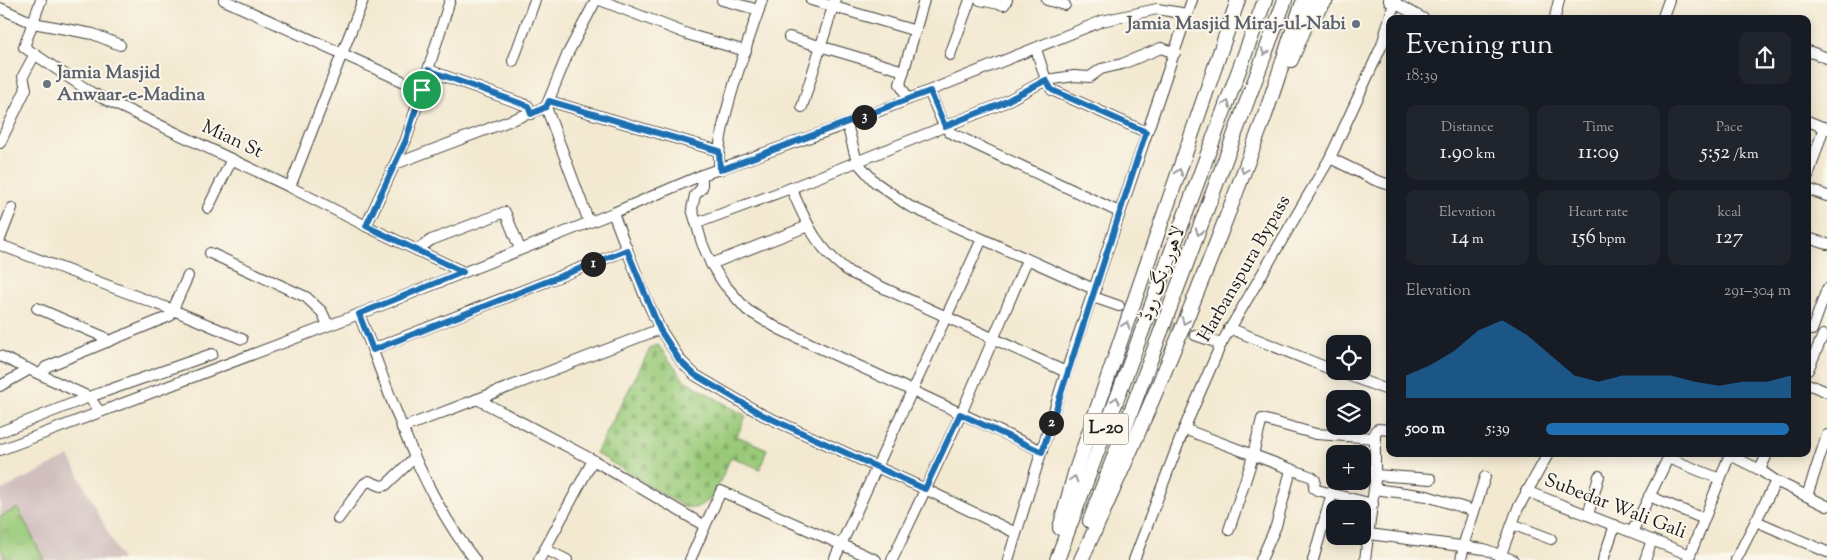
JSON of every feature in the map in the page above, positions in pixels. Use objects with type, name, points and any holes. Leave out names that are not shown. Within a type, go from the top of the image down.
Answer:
[{"type":"highway","points":[[1051,560],[1075,473],[1238,0]]},
{"type":"highway","points":[[1210,81],[1246,0]]},
{"type":"highway","name":"لاہور رنگ روڈ","points":[[1057,560],[1265,0]]},
{"type":"highway","name":"لاہور رنگ روڈ","points":[[1075,560],[1174,301],[1257,71],[1285,0]]},
{"type":"highway","points":[[1262,124],[1304,0]]},
{"type":"highway","points":[[1081,560],[1147,415],[1262,124],[1316,0]]},
{"type":"street","points":[[0,143],[26,89],[23,76],[35,54],[24,47],[41,0]]},
{"type":"street","points":[[224,0],[342,56],[422,90]]},
{"type":"street","points":[[290,187],[363,0]]},
{"type":"street","points":[[366,226],[406,140],[450,0]]},
{"type":"street","points":[[513,61],[535,0]]},
{"type":"street","points":[[395,164],[531,114],[548,104],[568,53],[596,0]]},
{"type":"street","points":[[600,0],[690,36],[746,51]]},
{"type":"street","points":[[720,170],[720,137],[760,5],[722,0]]},
{"type":"street","points":[[811,0],[834,3],[916,31]]},
{"type":"street","points":[[908,99],[900,84],[924,0]]},
{"type":"street","points":[[950,55],[970,0]]},
{"type":"street","points":[[980,0],[1001,6],[1007,0]]},
{"type":"street","points":[[1047,0],[1065,6]]},
{"type":"street","points":[[1008,560],[1066,372],[1192,0]]},
{"type":"street","points":[[1300,39],[1328,0]]},
{"type":"street","points":[[1392,0],[1416,15]]},
{"type":"street","name":"Harbanspura Bypass","points":[[1390,15],[1392,0]]},
{"type":"street","points":[[1556,15],[1559,0]]},
{"type":"street","points":[[1663,15],[1669,0]]},
{"type":"street","points":[[802,107],[834,3]]},
{"type":"street","points":[[0,8],[32,23],[93,34],[120,45]]},
{"type":"street","points":[[0,450],[359,314],[614,213],[702,175],[847,124],[1102,21],[1136,13],[1168,10],[1187,14]]},
{"type":"street","points":[[789,37],[904,71]]},
{"type":"street","name":"Harbanspura Bypass","points":[[1134,560],[1184,429],[1221,344],[1330,158],[1386,46]]},
{"type":"street","points":[[697,223],[791,188],[1001,104],[1046,80],[1074,76],[1090,77],[1101,69],[1122,64],[1161,48],[1175,53]]},
{"type":"street","points":[[1036,49],[1046,80],[1052,90],[1146,132]]},
{"type":"street","points":[[1811,52],[1827,58]]},
{"type":"street","name":"Mian St","points":[[35,54],[92,93],[463,272]]},
{"type":"street","points":[[428,70],[528,106],[531,114]]},
{"type":"street","points":[[930,91],[949,132],[1119,212]]},
{"type":"street","points":[[548,104],[719,151]]},
{"type":"street","points":[[548,104],[589,222]]},
{"type":"street","points":[[1811,122],[1825,128],[1811,168]]},
{"type":"street","points":[[847,124],[857,162],[875,182],[909,206],[1027,260],[1119,306]]},
{"type":"street","points":[[1330,158],[1386,184]]},
{"type":"street","points":[[208,208],[232,159]]},
{"type":"street","points":[[702,175],[702,188],[695,195],[692,203],[711,264],[737,300],[760,319],[1042,452]]},
{"type":"street","points":[[791,188],[808,226],[828,256],[849,272],[948,317],[992,340],[1066,372]]},
{"type":"street","points":[[1811,190],[1827,196]]},
{"type":"street","points":[[0,239],[12,208]]},
{"type":"street","points":[[417,250],[431,240],[505,212],[520,250]]},
{"type":"street","points":[[614,213],[660,330],[680,361],[704,381],[763,415],[1016,533]]},
{"type":"street","points":[[711,264],[808,226]]},
{"type":"street","points":[[834,560],[948,317],[982,239]]},
{"type":"street","points":[[1811,239],[1827,244]]},
{"type":"street","points":[[0,245],[173,310],[242,339]]},
{"type":"street","points":[[373,350],[627,250]]},
{"type":"street","points":[[210,253],[306,297],[322,312],[328,325]]},
{"type":"street","points":[[892,560],[960,414],[1027,260]]},
{"type":"street","points":[[41,374],[46,367],[170,316],[188,276]]},
{"type":"street","points":[[1811,327],[1827,289]]},
{"type":"street","points":[[37,308],[104,337],[107,342]]},
{"type":"street","points":[[359,314],[414,458],[447,519],[475,560]]},
{"type":"street","points":[[1229,328],[1326,367]]},
{"type":"street","points":[[1811,329],[1825,336],[1811,364]]},
{"type":"street","points":[[402,428],[660,330]]},
{"type":"street","points":[[1195,335],[1221,344]]},
{"type":"street","points":[[0,432],[89,397],[212,354]]},
{"type":"street","points":[[0,356],[89,397],[99,411]]},
{"type":"street","points":[[0,386],[25,372],[28,368]]},
{"type":"street","points":[[1360,380],[1386,390]]},
{"type":"street","points":[[1811,385],[1827,392]]},
{"type":"street","points":[[477,400],[593,460],[705,526]]},
{"type":"street","points":[[1229,530],[1262,419],[1316,434],[1375,438]]},
{"type":"street","points":[[1184,429],[1312,477],[1315,480],[1314,488],[1372,504]]},
{"type":"street","points":[[1371,514],[1375,475],[1375,431],[1378,429],[1386,430]]},
{"type":"street","points":[[1807,496],[1827,435]]},
{"type":"street","points":[[1500,558],[1526,491],[1546,457]]},
{"type":"street","points":[[1632,532],[1668,457]]},
{"type":"street","points":[[1671,457],[1720,479]]},
{"type":"street","points":[[1689,557],[1729,457]]},
{"type":"street","points":[[1734,457],[1760,470],[1776,481],[1827,506]]},
{"type":"street","points":[[1760,470],[1766,457]]},
{"type":"street","points":[[338,519],[364,484],[369,481],[381,486],[386,485],[414,458]]},
{"type":"street","points":[[539,560],[593,460]]},
{"type":"street","points":[[1261,560],[1276,526],[1291,470]]},
{"type":"street","points":[[1375,475],[1431,479]]},
{"type":"street","points":[[1588,515],[1599,476]]},
{"type":"street","points":[[1461,560],[1485,477]]},
{"type":"street","points":[[1736,560],[1776,481]]},
{"type":"street","points":[[1374,489],[1427,496],[1474,511]]},
{"type":"street","points":[[690,560],[721,491],[876,560]]},
{"type":"street","name":"Subedar Wali Gali","points":[[1526,491],[1652,540],[1689,557]]},
{"type":"street","points":[[1313,560],[1332,494]]},
{"type":"street","points":[[1649,496],[1704,519]]},
{"type":"street","points":[[1756,520],[1827,552]]},
{"type":"street","points":[[1512,524],[1551,539]]},
{"type":"street","points":[[1606,559],[1615,526]]},
{"type":"street","points":[[1371,534],[1484,549],[1500,558],[1513,560]]},
{"type":"street","points":[[1645,560],[1652,540]]},
{"type":"street","points":[[1365,560],[1367,545]]},
{"type":"street","points":[[546,549],[567,560]]},
{"type":"shaded area","points":[[69,456],[122,560],[0,560],[0,491]]},
{"type":"green space","points":[[658,345],[684,380],[746,416],[737,436],[767,449],[760,469],[731,457],[712,499],[695,508],[684,507],[596,453],[651,347]]},
{"type":"green space","points":[[18,508],[44,560],[6,560],[0,547],[0,517]]},
{"type":"tunnel","points":[[1126,309],[1195,335]]},
{"type":"place","name":"Jamia Masjid Miraj-ul-Nabi","points":[[1356,24]]},
{"type":"place","name":"Jamia Masjid Anwaar-e-Madina","points":[[47,84]]},
{"type":"route","points":[[428,70],[528,106],[531,114],[546,107],[549,101],[567,108],[719,151],[720,170],[847,124],[930,91],[945,126],[1001,104],[1046,80],[1052,90],[1146,132],[1119,212],[1096,290],[1066,372],[1042,452],[960,414],[925,489],[763,415],[695,375],[680,361],[660,330],[627,250],[373,350],[359,314],[463,272],[366,226],[406,140],[422,90],[428,70]]}]
